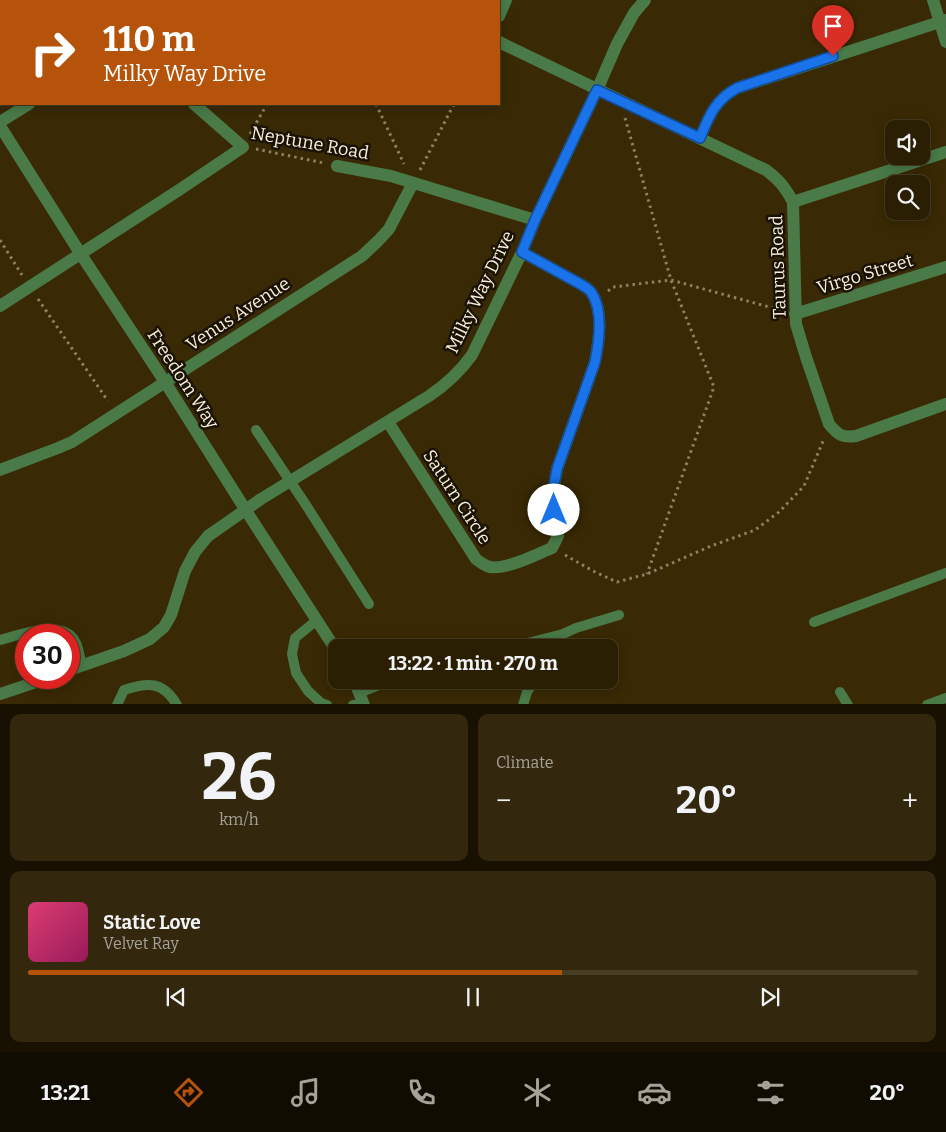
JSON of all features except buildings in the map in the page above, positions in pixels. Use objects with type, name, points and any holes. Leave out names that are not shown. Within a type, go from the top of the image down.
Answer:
[{"type":"street","points":[[500,14],[506,0]]},
{"type":"street","name":"Milky Way Drive","points":[[82,666],[124,651],[150,639],[164,627],[171,615],[185,571],[195,552],[208,536],[245,510],[448,383],[463,367],[472,355],[522,252],[617,44],[634,13],[645,0]]},
{"type":"street","points":[[933,0],[943,21],[946,42]]},
{"type":"street","points":[[700,138],[715,106],[721,98],[737,88],[943,21]]},
{"type":"street","name":"Taurus Road","points":[[500,42],[766,170],[787,189],[793,202],[796,324],[829,424]]},
{"type":"street","points":[[0,122],[27,105]]},
{"type":"street","points":[[195,105],[243,146]]},
{"type":"street","name":"Freedom Way","points":[[0,126],[329,639]]},
{"type":"street","name":"Neptune Road","points":[[0,306],[243,146]]},
{"type":"street","points":[[793,202],[946,152]]},
{"type":"street","name":"Neptune Road","points":[[337,166],[391,176],[535,220]]},
{"type":"street","name":"Venus Avenue","points":[[0,470],[72,442],[362,256],[389,228],[413,183]]},
{"type":"street","points":[[522,252],[590,291],[596,302],[600,324],[595,362],[557,469],[552,496],[558,536],[552,548]]},
{"type":"street","name":"Virgo Street","points":[[795,314],[946,267]]},
{"type":"street","points":[[829,424],[840,436],[856,436],[946,404]]},
{"type":"street","name":"Saturn Circle","points":[[388,422],[476,559],[489,567],[498,567],[552,548]]},
{"type":"street","points":[[0,694],[15,689]]},
{"type":"lane","points":[[256,430],[369,604]]},
{"type":"lane","points":[[814,622],[946,573]]},
{"type":"lane","points":[[544,639],[619,614]]},
{"type":"lane","points":[[317,620],[295,638],[292,654],[296,673],[308,691],[327,704]]},
{"type":"lane","points":[[0,640],[37,631],[60,629],[76,642],[82,666]]},
{"type":"lane","points":[[560,639],[563,634]]},
{"type":"lane","points":[[117,704],[124,690],[141,685],[158,685],[172,696],[177,704]]},
{"type":"lane","points":[[360,701],[378,689]]},
{"type":"lane","points":[[523,704],[530,689]]},
{"type":"lane","points":[[840,692],[848,704]]},
{"type":"lane","points":[[927,704],[946,698]]},
{"type":"path","points":[[620,101],[671,280],[714,387],[647,574]]},
{"type":"path","points":[[243,146],[266,105]]},
{"type":"path","points":[[376,105],[413,183]]},
{"type":"path","points":[[413,183],[453,105]]},
{"type":"path","name":"Neptune Road","points":[[243,146],[337,166]]},
{"type":"path","points":[[0,240],[29,286],[116,413]]},
{"type":"path","points":[[596,302],[613,287],[671,280],[795,314]]},
{"type":"path","points":[[552,548],[617,582],[647,574],[755,530],[779,512],[804,486],[829,424]]},
{"type":"route","points":[[554,510],[552,496],[557,469],[595,362],[600,324],[596,302],[590,291],[522,252],[535,220],[597,90],[700,138],[715,106],[729,92],[833,56]]}]
